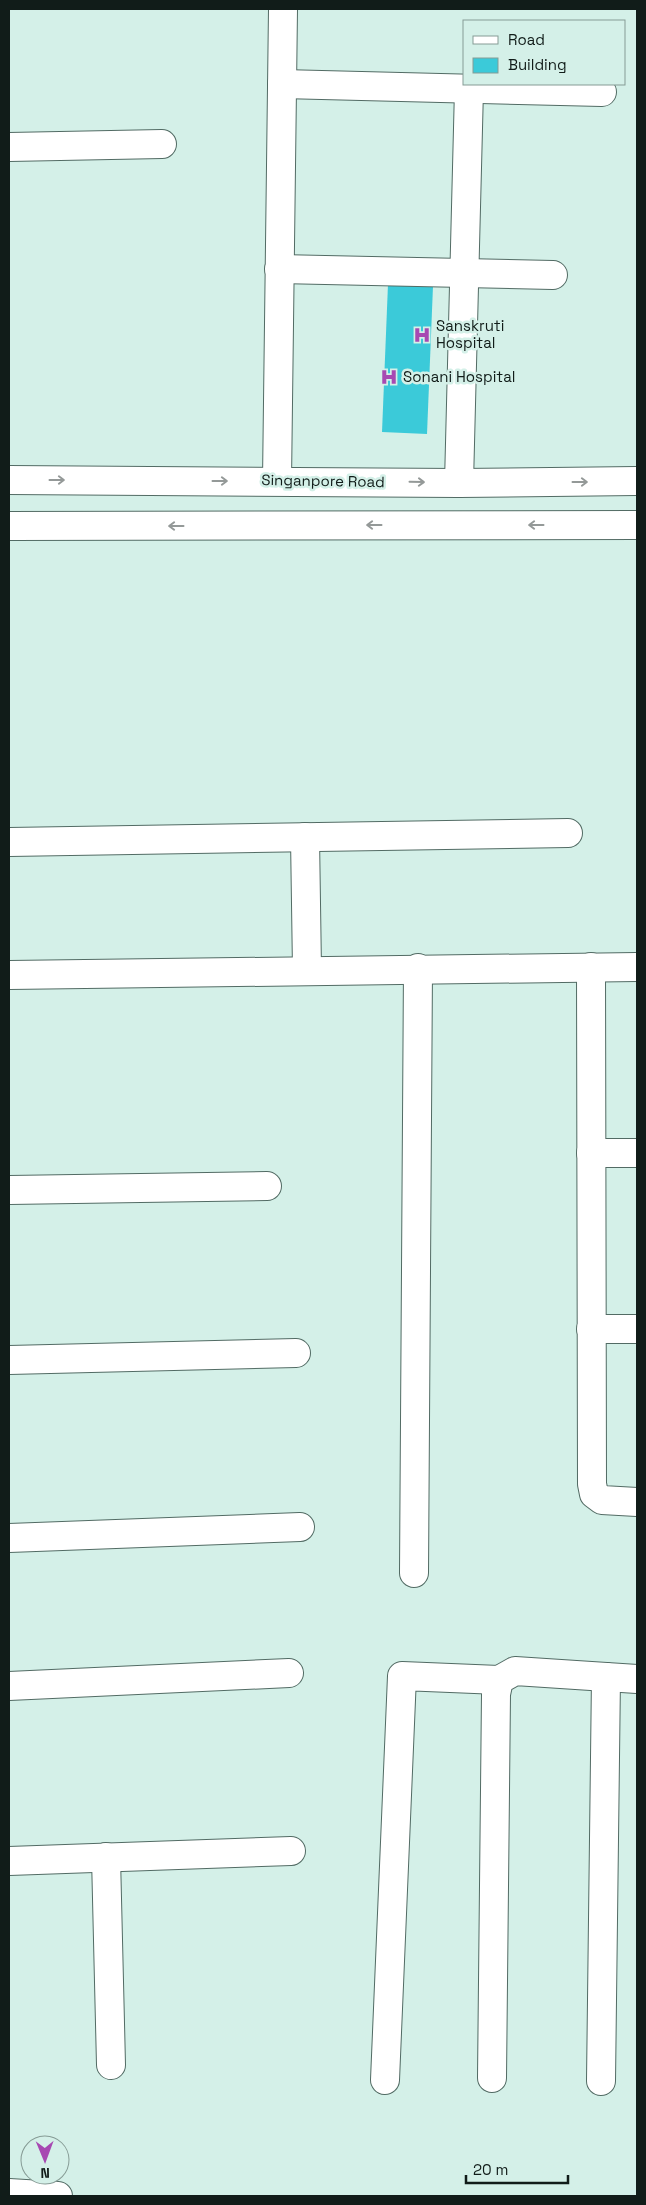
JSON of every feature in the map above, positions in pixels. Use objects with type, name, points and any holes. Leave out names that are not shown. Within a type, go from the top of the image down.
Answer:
[{"type":"street","points":[[277,481],[283,9]]},
{"type":"street","points":[[282,84],[602,92]]},
{"type":"street","points":[[460,483],[469,89]]},
{"type":"street","points":[[9,147],[162,144]]},
{"type":"street","points":[[280,269],[553,275]]},
{"type":"street","name":"Singanpore Road","points":[[9,480],[460,483],[637,482]]},
{"type":"street","points":[[9,526],[637,525]]},
{"type":"street","points":[[9,842],[568,833]]},
{"type":"street","points":[[305,837],[307,970]]},
{"type":"street","points":[[591,967],[592,1484],[594,1494],[602,1500],[637,1502]]},
{"type":"street","points":[[9,975],[418,968],[637,967]]},
{"type":"street","points":[[414,1573],[418,968]]},
{"type":"street","points":[[591,1153],[637,1153]]},
{"type":"street","points":[[9,1190],[267,1186]]},
{"type":"street","points":[[591,1329],[637,1329]]},
{"type":"street","points":[[9,1360],[296,1353]]},
{"type":"street","points":[[9,1538],[300,1528]]},
{"type":"street","points":[[385,2080],[402,1676],[499,1680],[515,1671],[637,1679]]},
{"type":"street","points":[[9,1686],[289,1673]]},
{"type":"street","points":[[601,2080],[606,1677]]},
{"type":"street","points":[[492,2078],[496,1694],[499,1680]]},
{"type":"street","points":[[9,1861],[291,1851]]},
{"type":"street","points":[[106,1857],[111,2065]]},
{"type":"street","points":[[9,2193],[58,2196]]},
{"type":"building","points":[[388,284],[433,286],[427,434],[382,432]]},
{"type":"place","name":"Sanskruti Hospital","points":[[422,335]]},
{"type":"place","name":"Sonani Hospital","points":[[389,377]]}]
